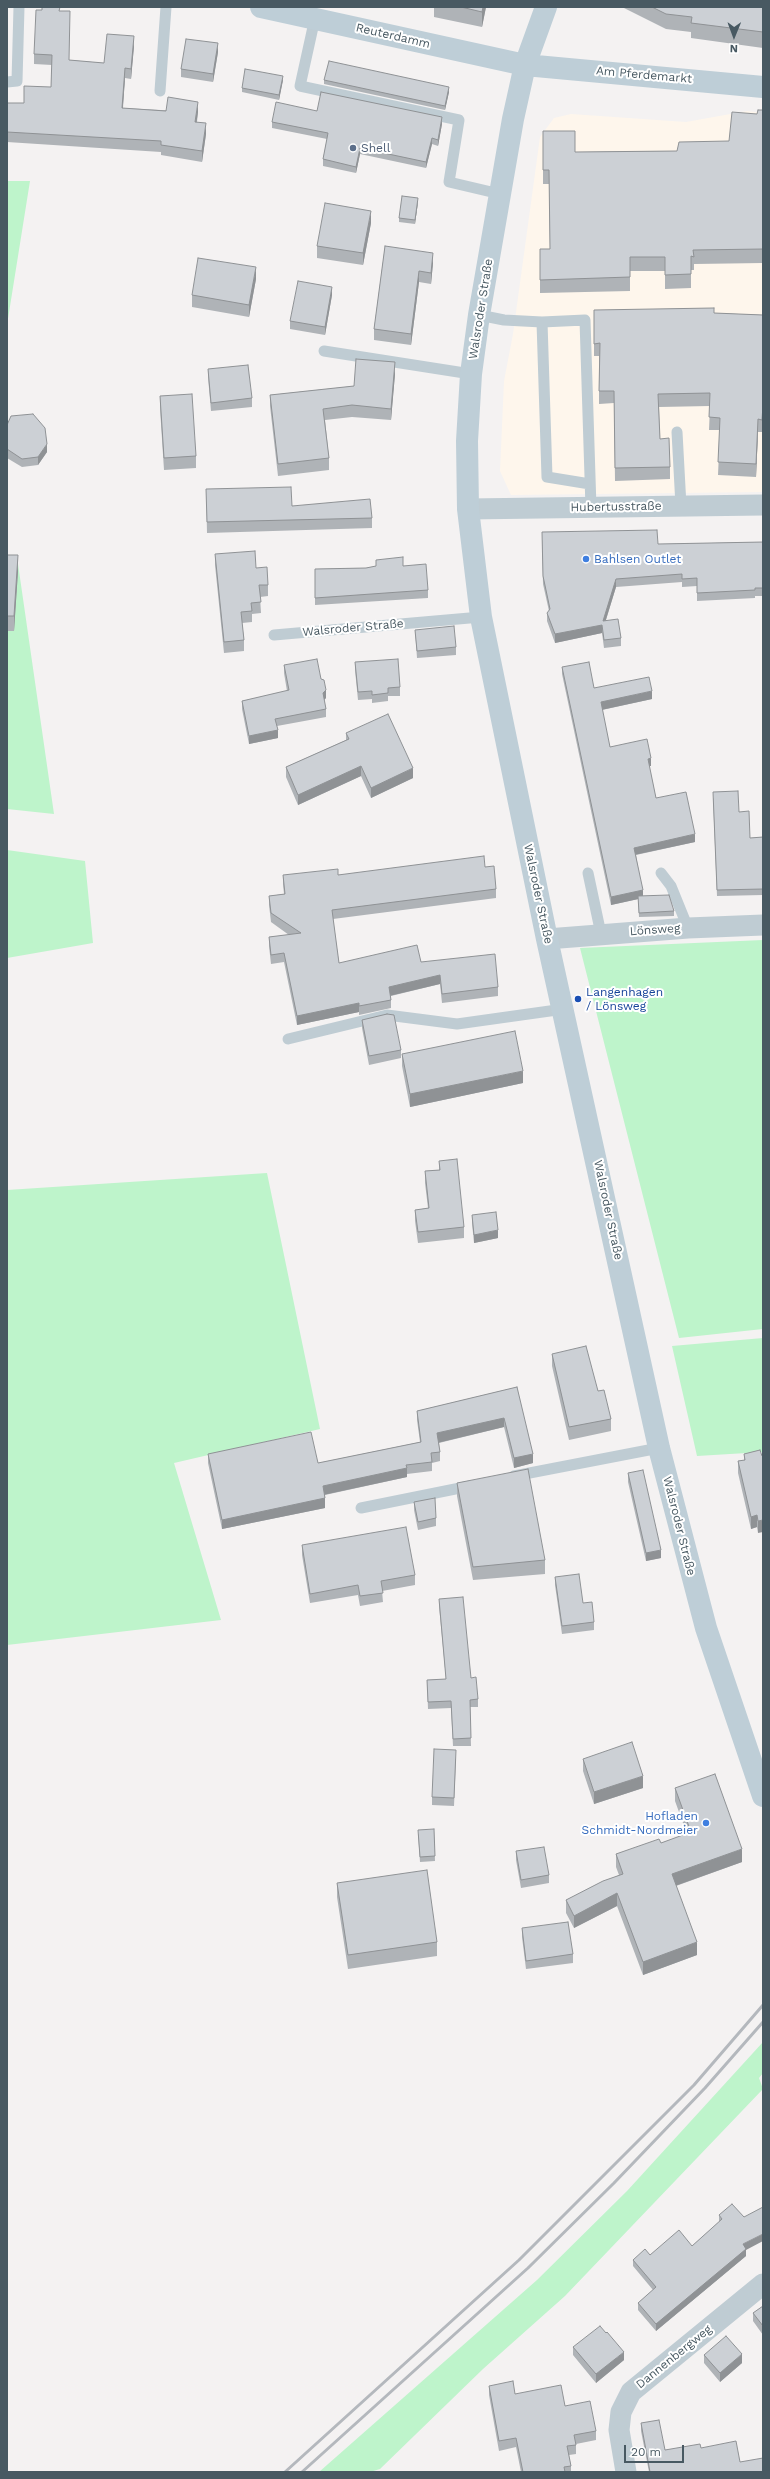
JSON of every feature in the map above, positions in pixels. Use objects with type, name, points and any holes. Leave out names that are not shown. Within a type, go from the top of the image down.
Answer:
[{"type":"street","name":"Reuterdamm","points":[[261,7],[525,65]]},
{"type":"street","name":"Walsroder Straße","points":[[546,7],[525,65],[500,194],[479,315],[471,374],[467,441],[468,509],[481,617],[547,938],[564,1009],[659,1448],[706,1628],[763,1796]]},
{"type":"street","name":"Am Pferdemarkt","points":[[525,65],[763,87]]},
{"type":"street","name":"Hubertusstraße","points":[[468,509],[763,505]]},
{"type":"street","name":"Lönsweg","points":[[547,938],[688,928],[763,925]]},
{"type":"street","name":"Dannenbergweg","points":[[626,2472],[619,2430],[621,2412],[631,2392],[763,2284]]},
{"type":"lane","points":[[7,82],[17,81],[19,7]]},
{"type":"lane","points":[[160,91],[166,7]]},
{"type":"lane","points":[[315,18],[300,86],[459,120],[449,182],[500,194]]},
{"type":"lane","points":[[479,315],[504,320],[542,322],[585,320],[591,508]]},
{"type":"lane","points":[[542,322],[547,477],[590,484]]},
{"type":"lane","points":[[324,351],[471,374]]},
{"type":"lane","points":[[677,432],[681,506]]},
{"type":"lane","name":"Walsroder Straße","points":[[274,635],[481,617]]},
{"type":"lane","points":[[588,873],[601,934]]},
{"type":"lane","points":[[661,873],[671,886],[688,928]]},
{"type":"lane","points":[[288,1039],[387,1015],[457,1024],[564,1009]]},
{"type":"lane","points":[[501,1479],[659,1448]]},
{"type":"lane","points":[[361,1508],[478,1484]]},
{"type":"shaded area","points":[[747,111],[763,113],[763,492],[511,495],[500,471],[504,381],[513,334],[540,137],[554,118],[571,114],[686,122]]},
{"type":"green space","points":[[7,181],[30,181],[7,325]]},
{"type":"green space","points":[[7,557],[17,557],[54,814],[7,809]]},
{"type":"green space","points":[[7,850],[85,861],[93,943],[7,958]]},
{"type":"green space","points":[[763,940],[763,1329],[679,1338],[580,948]]},
{"type":"green space","points":[[267,1173],[320,1429],[174,1463],[221,1620],[7,1645],[7,1190]]},
{"type":"green space","points":[[763,1338],[763,1452],[697,1456],[672,1346]]},
{"type":"green space","points":[[763,2042],[763,2073],[759,2078],[763,2089],[565,2296],[483,2369],[380,2469],[370,2472],[319,2472],[537,2280],[627,2191]]},
{"type":"building","points":[[42,7],[60,7],[59,11],[70,11],[69,60],[104,63],[107,34],[134,36],[131,69],[125,68],[122,108],[166,111],[168,97],[198,102],[195,122],[206,123],[202,151],[161,145],[161,141],[7,132],[7,103],[24,103],[24,86],[51,87],[52,55],[34,54],[36,10],[42,10]]},
{"type":"building","points":[[461,7],[483,7],[482,12]]},
{"type":"building","points":[[652,7],[763,7],[763,32],[691,23],[692,17],[666,14]]},
{"type":"building","points":[[186,39],[218,43],[213,74],[181,69]]},
{"type":"building","points":[[329,61],[449,87],[445,106],[324,80]]},
{"type":"building","points":[[245,69],[283,76],[279,95],[242,88]]},
{"type":"building","points":[[321,92],[442,117],[438,140],[432,138],[426,162],[360,148],[356,167],[323,159],[328,133],[272,122],[276,102],[317,111]]},
{"type":"building","points":[[758,110],[763,110],[763,249],[693,250],[694,257],[691,256],[691,274],[665,275],[665,257],[630,257],[630,277],[540,280],[540,249],[550,249],[549,170],[543,170],[543,131],[575,131],[575,152],[677,151],[679,142],[729,141],[732,112],[757,114]]},
{"type":"building","points":[[402,196],[418,198],[415,220],[399,218]]},
{"type":"building","points":[[325,203],[371,211],[363,253],[317,246]]},
{"type":"building","points":[[385,246],[433,253],[431,273],[419,271],[411,334],[374,329]]},
{"type":"building","points":[[198,258],[256,267],[249,305],[192,295]]},
{"type":"building","points":[[298,281],[332,287],[325,327],[290,321]]},
{"type":"building","points":[[714,308],[714,313],[763,315],[763,405],[762,420],[758,419],[756,464],[718,462],[720,418],[709,417],[710,393],[658,394],[660,439],[669,438],[670,467],[615,468],[614,391],[599,391],[600,343],[594,344],[594,310]]},
{"type":"building","points":[[356,359],[395,362],[391,409],[352,405],[323,409],[329,458],[278,464],[270,395],[354,386]]},
{"type":"building","points":[[248,365],[252,398],[211,403],[208,369]]},
{"type":"building","points":[[192,394],[196,456],[164,458],[160,396]]},
{"type":"building","points":[[33,414],[45,428],[47,444],[38,457],[22,459],[7,449],[7,425],[11,416]]},
{"type":"building","points":[[291,487],[292,506],[370,499],[372,518],[207,522],[206,489]]},
{"type":"building","points":[[657,530],[658,544],[763,542],[763,588],[755,588],[755,590],[697,593],[697,578],[682,579],[682,574],[616,579],[603,621],[618,619],[621,638],[604,640],[602,625],[555,634],[547,613],[550,609],[543,576],[542,532]]},
{"type":"building","points":[[255,551],[256,568],[267,567],[268,585],[259,585],[261,602],[251,603],[252,611],[241,612],[244,640],[224,642],[215,554]]},
{"type":"building","points":[[7,555],[18,555],[14,616],[7,616]]},
{"type":"building","points":[[403,557],[403,566],[426,564],[428,590],[315,598],[315,569],[366,568],[376,566],[376,560]]},
{"type":"building","points":[[454,626],[456,647],[417,651],[415,630]]},
{"type":"building","points":[[317,659],[321,679],[324,680],[326,690],[323,693],[326,709],[275,719],[278,730],[249,736],[242,701],[289,690],[284,665]]},
{"type":"building","points":[[398,659],[400,687],[388,688],[388,693],[372,695],[372,691],[358,692],[355,662]]},
{"type":"building","points":[[589,662],[594,688],[649,677],[652,691],[601,702],[610,747],[647,739],[651,758],[648,759],[656,798],[686,792],[695,834],[634,848],[643,890],[611,897],[562,667]]},
{"type":"building","points":[[388,714],[413,768],[371,788],[361,766],[298,795],[286,767],[349,739],[346,733]]},
{"type":"building","points":[[738,791],[739,812],[749,811],[750,838],[763,837],[763,889],[717,890],[713,792]]},
{"type":"building","points":[[484,856],[485,867],[494,866],[496,889],[332,910],[339,963],[417,945],[421,962],[495,954],[498,987],[442,994],[440,975],[389,987],[391,1000],[359,1006],[359,1003],[297,1016],[284,953],[271,955],[269,937],[301,933],[271,913],[269,896],[285,894],[283,875],[338,869],[338,875]]},
{"type":"building","points":[[669,895],[674,911],[639,913],[638,896]]},
{"type":"building","points":[[387,1014],[394,1015],[401,1050],[369,1056],[362,1020]]},
{"type":"building","points":[[515,1031],[523,1071],[410,1094],[402,1054]]},
{"type":"building","points":[[457,1159],[464,1227],[418,1232],[415,1210],[429,1208],[425,1171],[440,1170],[439,1161]]},
{"type":"building","points":[[496,1212],[498,1230],[474,1235],[472,1215]]},
{"type":"building","points":[[586,1346],[598,1391],[604,1390],[611,1419],[569,1427],[552,1354]]},
{"type":"building","points":[[517,1387],[533,1454],[514,1458],[504,1418],[437,1433],[440,1452],[431,1453],[432,1462],[406,1465],[407,1468],[323,1486],[325,1498],[222,1520],[208,1454],[311,1432],[318,1463],[421,1442],[417,1411]]},
{"type":"building","points":[[760,1450],[762,1456],[763,1455],[763,1520],[758,1521],[757,1515],[751,1517],[738,1461],[745,1460],[744,1454]]},
{"type":"building","points":[[528,1469],[545,1560],[473,1567],[457,1483]]},
{"type":"building","points":[[643,1470],[661,1550],[646,1553],[628,1473]]},
{"type":"building","points":[[435,1498],[436,1518],[418,1522],[414,1502]]},
{"type":"building","points":[[406,1527],[415,1575],[381,1581],[383,1593],[360,1596],[358,1585],[310,1594],[302,1545]]},
{"type":"building","points":[[579,1574],[583,1603],[592,1602],[594,1622],[562,1626],[555,1577]]},
{"type":"building","points":[[463,1597],[471,1678],[476,1677],[478,1699],[470,1700],[471,1738],[453,1739],[451,1701],[428,1702],[427,1680],[446,1679],[439,1599]]},
{"type":"building","points":[[632,1742],[643,1776],[594,1792],[583,1759]]},
{"type":"building","points":[[434,1749],[456,1750],[454,1798],[432,1797]]},
{"type":"building","points":[[715,1774],[742,1849],[672,1874],[697,1942],[643,1962],[617,1893],[574,1916],[566,1900],[603,1881],[623,1874],[616,1854],[659,1839],[661,1843],[691,1832],[675,1788]]},
{"type":"building","points":[[434,1829],[435,1856],[420,1857],[418,1830]]},
{"type":"building","points":[[544,1847],[549,1875],[521,1880],[516,1851]]},
{"type":"building","points":[[427,1870],[437,1942],[348,1955],[337,1883]]},
{"type":"building","points":[[568,1922],[573,1954],[526,1961],[522,1928]]},
{"type":"building","points":[[732,2204],[744,2217],[763,2207],[763,2234],[743,2244],[746,2249],[656,2324],[638,2303],[656,2287],[633,2260],[645,2249],[650,2255],[679,2230],[692,2246],[722,2219],[719,2215]]},
{"type":"building","points":[[763,2306],[763,2326],[753,2313]]},
{"type":"building","points":[[600,2326],[624,2352],[596,2374],[573,2347]]},
{"type":"building","points":[[726,2336],[742,2354],[720,2373],[704,2355]]},
{"type":"building","points":[[513,2381],[515,2394],[561,2385],[565,2406],[590,2401],[596,2431],[574,2435],[576,2445],[567,2446],[571,2466],[564,2467],[565,2472],[523,2472],[516,2438],[499,2441],[489,2386]]},
{"type":"building","points":[[659,2420],[665,2450],[700,2444],[701,2448],[736,2441],[740,2462],[763,2458],[763,2472],[650,2472],[641,2423]]},
{"type":"railway","points":[[285,2472],[519,2260],[694,2085],[763,2005]]},
{"type":"railway","points":[[302,2472],[528,2268],[614,2183],[705,2088],[763,2022]]},
{"type":"place","name":"Shell","points":[[353,148]]},
{"type":"place","name":"Bahlsen Outlet","points":[[586,559]]},
{"type":"place","name":"Langenhagen / Lönsweg","points":[[578,999]]},
{"type":"place","name":"Hofladen Schmidt-Nordmeier","points":[[706,1823]]}]
